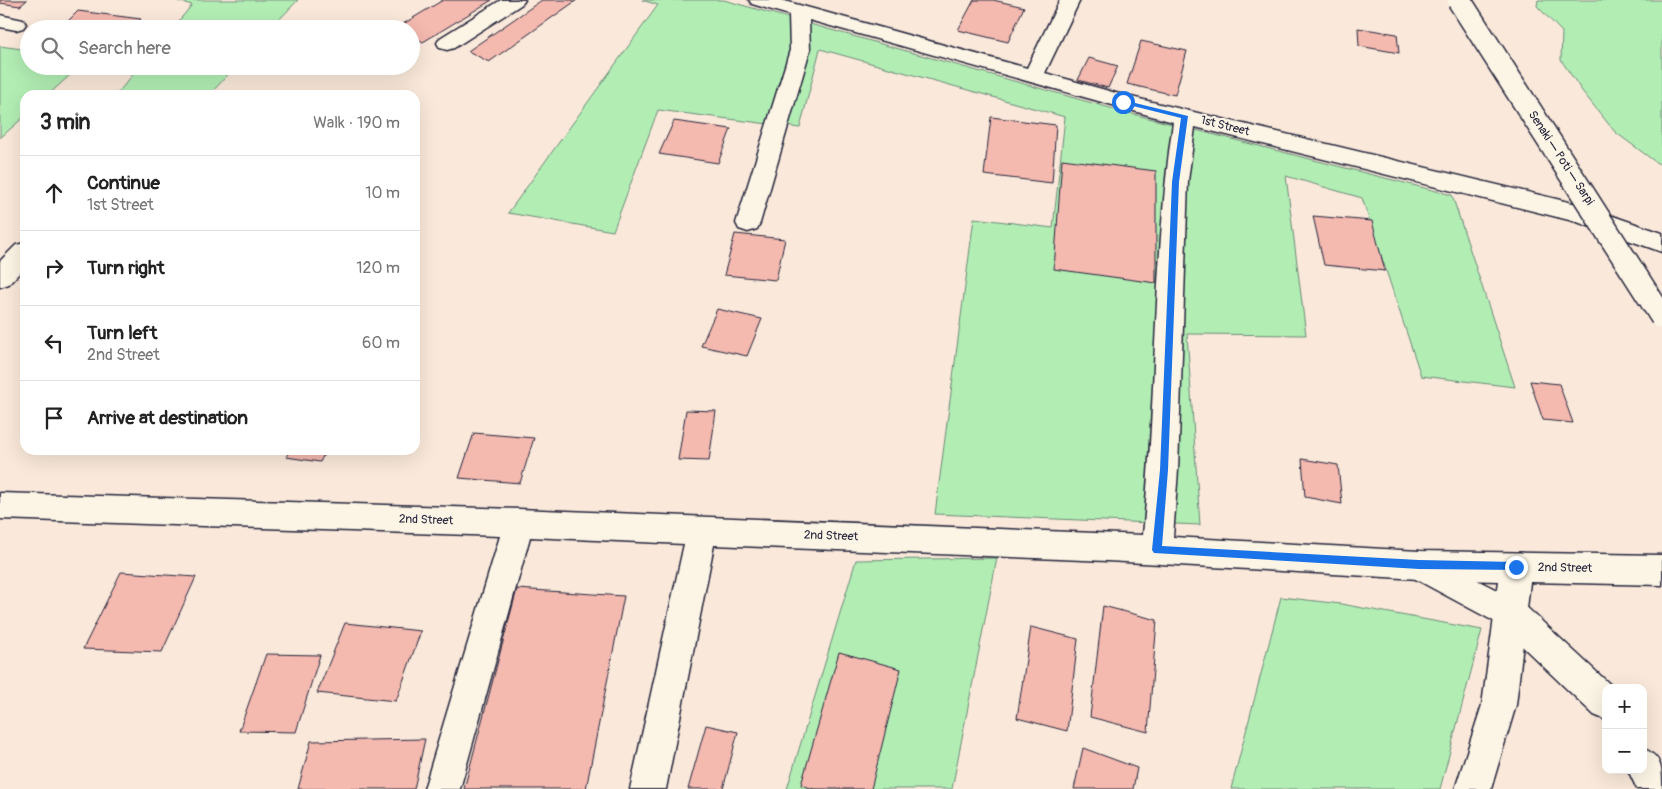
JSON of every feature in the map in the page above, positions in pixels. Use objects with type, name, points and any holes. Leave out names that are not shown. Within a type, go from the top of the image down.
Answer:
[{"type":"main road","points":[[448,43],[515,0]]},
{"type":"main road","name":"1st Street","points":[[759,0],[1123,102],[1581,214],[1662,243]]},
{"type":"main road","points":[[1033,76],[1070,0]]},
{"type":"main road","name":"Senaki — Poti — Sarpi","points":[[1459,0],[1662,317]]},
{"type":"main road","points":[[748,223],[800,50],[799,12]]},
{"type":"main road","points":[[1157,550],[1164,470],[1176,182],[1185,116]]},
{"type":"main road","points":[[0,278],[20,257]]},
{"type":"main road","name":"2nd Street","points":[[0,506],[519,523],[1157,550],[1419,565],[1662,570]]},
{"type":"main road","points":[[442,789],[519,523]]},
{"type":"main road","points":[[648,789],[702,531]]},
{"type":"main road","points":[[1419,565],[1510,613],[1602,699]]},
{"type":"main road","points":[[1473,789],[1499,705],[1516,567]]},
{"type":"main road","points":[[1647,772],[1657,789]]},
{"type":"green space","points":[[174,0],[298,0],[279,20],[180,20],[192,5]]},
{"type":"green space","points":[[642,0],[724,0],[1121,111],[1452,195],[1515,387],[1421,376],[1362,198],[1286,176],[1306,335],[1187,334],[1200,525],[935,514],[974,218],[1053,228],[1065,117],[820,49],[800,128],[658,110],[613,231],[508,213],[658,5]]},
{"type":"green space","points":[[1538,0],[1662,0],[1662,164],[1657,163],[1615,132],[1582,91],[1561,60],[1562,32],[1537,6]]},
{"type":"green space","points":[[0,46],[20,49],[20,75],[70,75],[54,90],[20,90],[20,120],[0,138]]},
{"type":"green space","points":[[133,75],[228,75],[214,90],[120,90]]},
{"type":"green space","points":[[997,558],[952,789],[787,789],[856,560]]},
{"type":"green space","points":[[1281,597],[1341,604],[1482,630],[1440,789],[1231,789]]},
{"type":"building","points":[[0,0],[27,0],[20,6],[0,3]]},
{"type":"building","points":[[443,0],[492,0],[423,42],[420,40],[420,20],[410,20]]},
{"type":"building","points":[[542,0],[577,0],[489,62],[468,51]]},
{"type":"building","points":[[974,0],[993,0],[1024,7],[1008,42],[958,30]]},
{"type":"building","points":[[78,11],[141,19],[140,20],[69,20]]},
{"type":"building","points":[[1358,28],[1397,34],[1399,53],[1359,46]]},
{"type":"building","points":[[1141,41],[1187,51],[1175,95],[1127,84]]},
{"type":"building","points":[[1089,58],[1118,66],[1108,88],[1078,80]]},
{"type":"building","points":[[991,117],[1056,125],[1052,183],[984,175]]},
{"type":"building","points":[[674,121],[731,129],[718,163],[659,154]]},
{"type":"building","points":[[1062,159],[1156,171],[1156,283],[1054,269]]},
{"type":"building","points":[[1313,216],[1372,221],[1385,271],[1324,265]]},
{"type":"building","points":[[735,234],[785,239],[776,280],[724,275]]},
{"type":"building","points":[[717,309],[762,319],[747,356],[701,346]]},
{"type":"building","points":[[1530,381],[1559,384],[1573,423],[1543,420]]},
{"type":"building","points":[[686,410],[716,411],[709,461],[678,460]]},
{"type":"building","points":[[474,433],[534,438],[520,483],[459,478]]},
{"type":"building","points":[[287,455],[324,455],[320,462],[286,457]]},
{"type":"building","points":[[1302,459],[1338,465],[1342,504],[1305,497]]},
{"type":"building","points":[[121,572],[196,577],[162,652],[83,649]]},
{"type":"building","points":[[517,589],[624,596],[586,789],[464,789]]},
{"type":"building","points":[[1103,606],[1157,620],[1148,732],[1090,717]]},
{"type":"building","points":[[345,623],[421,631],[396,701],[317,693]]},
{"type":"building","points":[[1031,627],[1078,639],[1067,731],[1017,718]]},
{"type":"building","points":[[839,652],[901,669],[871,789],[814,789],[801,785]]},
{"type":"building","points":[[266,654],[320,655],[296,732],[239,731]]},
{"type":"building","points":[[706,725],[738,732],[723,789],[688,789]]},
{"type":"building","points":[[425,739],[414,789],[298,789],[311,741]]},
{"type":"building","points":[[1083,748],[1137,768],[1133,789],[1074,789]]},
{"type":"route","points":[[1123,102],[1185,116],[1176,182],[1164,470],[1157,550],[1419,565],[1516,567]]}]
